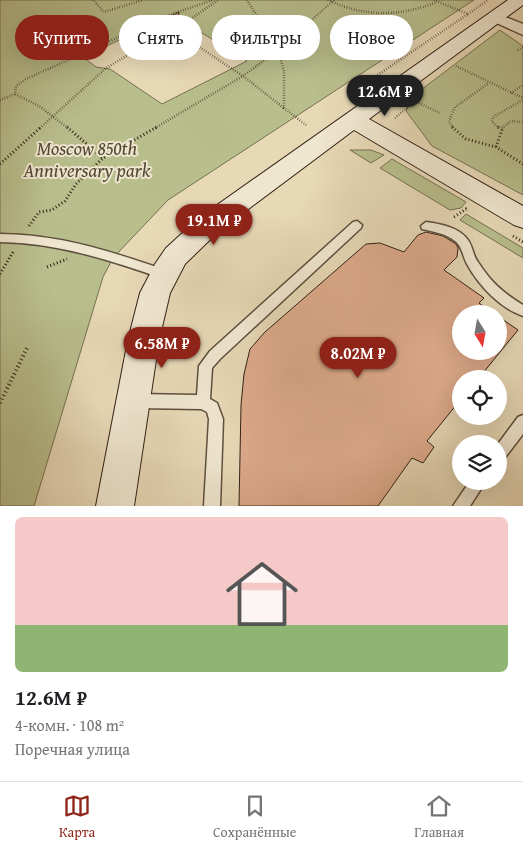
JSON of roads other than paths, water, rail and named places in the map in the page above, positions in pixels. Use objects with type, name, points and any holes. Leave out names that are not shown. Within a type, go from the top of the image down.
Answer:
[{"type":"main road","points":[[115,506],[146,327],[155,295],[164,274],[178,253],[202,229],[352,120],[492,8],[519,0]]},
{"type":"main road","points":[[352,120],[515,225]]},
{"type":"street","points":[[492,8],[523,30]]},
{"type":"lane","points":[[203,402],[206,366],[215,355],[358,225]]},
{"type":"lane","points":[[426,226],[443,229],[458,237],[464,244],[472,263],[497,295],[523,311]]},
{"type":"lane","points":[[0,238],[21,238],[71,245],[164,274]]},
{"type":"lane","points":[[132,402],[203,402],[212,408],[216,419],[212,506]]},
{"type":"lane","points":[[507,443],[523,422]]},
{"type":"lane","points":[[460,506],[472,490]]},
{"type":"park label","name":"Moscow 850th Anniversary park","points":[[87,159]]}]
